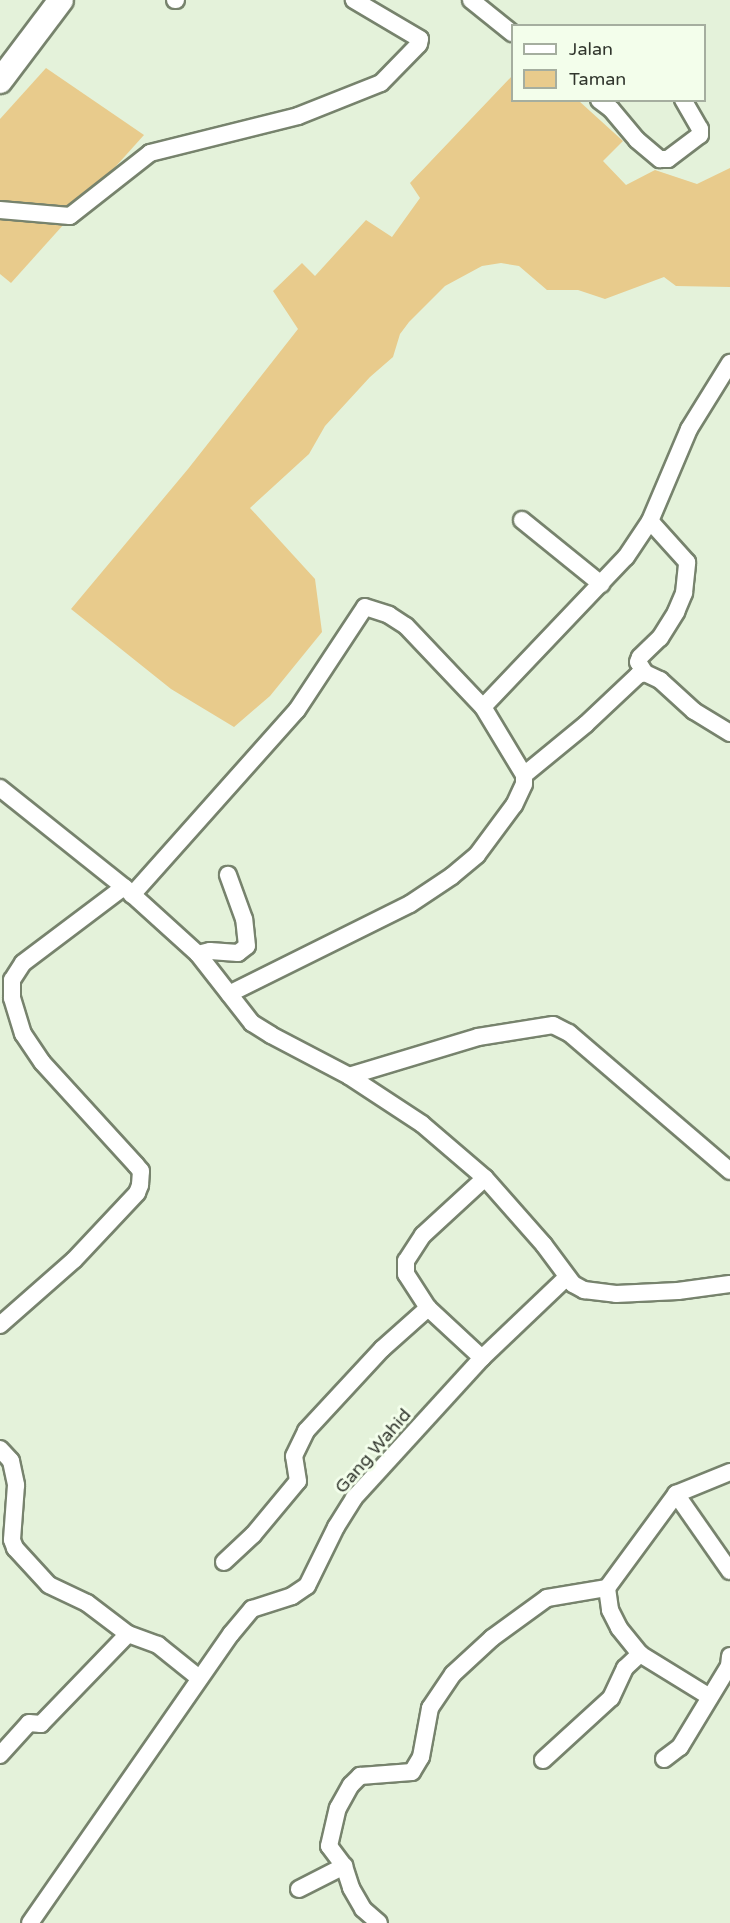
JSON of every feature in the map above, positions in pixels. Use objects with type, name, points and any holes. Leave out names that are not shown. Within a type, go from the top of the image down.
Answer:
[{"type":"street","points":[[0,81],[61,0]]},
{"type":"street","points":[[0,210],[70,216],[150,153],[298,116],[381,82],[419,45],[420,39],[354,0]]},
{"type":"street","points":[[471,0],[511,31]]},
{"type":"street","points":[[601,102],[637,140],[660,159],[668,159],[700,135],[700,129],[684,102]]},
{"type":"street","points":[[483,707],[626,556],[650,521],[689,429],[730,363]]},
{"type":"street","points":[[522,520],[601,584]]},
{"type":"street","points":[[650,521],[687,562],[684,593],[676,612],[660,638],[640,657],[638,662],[645,673],[660,680],[694,711],[730,733]]},
{"type":"street","points":[[0,1325],[74,1260],[137,1193],[141,1171],[42,1062],[23,1034],[12,998],[12,980],[23,963],[128,891],[297,710],[365,607],[389,615],[406,626],[483,707],[524,775],[524,784],[514,805],[477,855],[452,876],[381,920],[229,994]]},
{"type":"street","points":[[524,775],[586,724],[638,675],[645,673]]},
{"type":"street","points":[[0,788],[128,891],[198,954],[252,1023],[349,1076],[422,1124],[485,1178],[544,1245],[567,1277],[584,1290],[616,1294],[678,1291],[730,1284]]},
{"type":"street","points":[[198,954],[210,951],[238,953],[247,946],[244,919],[228,875]]},
{"type":"street","points":[[349,1076],[478,1037],[553,1026],[569,1033],[730,1171]]},
{"type":"street","points":[[482,1358],[428,1308],[406,1274],[406,1261],[423,1235],[485,1178]]},
{"type":"street","name":"Gang Wahid","points":[[30,1923],[199,1678],[252,1610],[292,1596],[307,1586],[336,1527],[354,1498],[482,1358],[567,1277]]},
{"type":"street","points":[[225,1562],[253,1535],[298,1481],[294,1456],[306,1431],[382,1349],[428,1308]]},
{"type":"street","points":[[0,1449],[11,1461],[16,1485],[12,1539],[15,1548],[49,1585],[87,1603],[128,1634],[158,1645],[199,1678]]},
{"type":"street","points":[[710,1697],[640,1654],[619,1628],[610,1610],[607,1588],[676,1494],[730,1472]]},
{"type":"street","points":[[676,1494],[730,1571]]},
{"type":"street","points":[[379,1923],[363,1908],[351,1888],[344,1866],[329,1846],[338,1808],[351,1785],[360,1776],[412,1772],[421,1756],[430,1708],[453,1674],[492,1638],[548,1598],[607,1588]]},
{"type":"street","points":[[0,1755],[29,1723],[41,1724],[128,1634]]},
{"type":"street","points":[[543,1760],[611,1698],[625,1668],[640,1654]]},
{"type":"street","points":[[664,1759],[680,1747],[729,1666],[730,1656]]},
{"type":"street","points":[[299,1889],[344,1866]]},
{"type":"green space","points":[[46,68],[144,135],[11,283],[0,274],[0,119]]},
{"type":"green space","points":[[511,77],[511,102],[580,102],[623,141],[603,161],[626,185],[655,170],[697,184],[730,168],[730,287],[676,286],[664,277],[605,299],[578,290],[547,290],[519,266],[501,263],[482,266],[445,286],[409,322],[400,334],[393,357],[370,377],[325,426],[309,454],[250,508],[315,579],[322,632],[270,696],[234,727],[171,689],[71,609],[188,469],[298,329],[273,291],[302,263],[315,276],[366,220],[392,237],[420,198],[410,183]]}]
